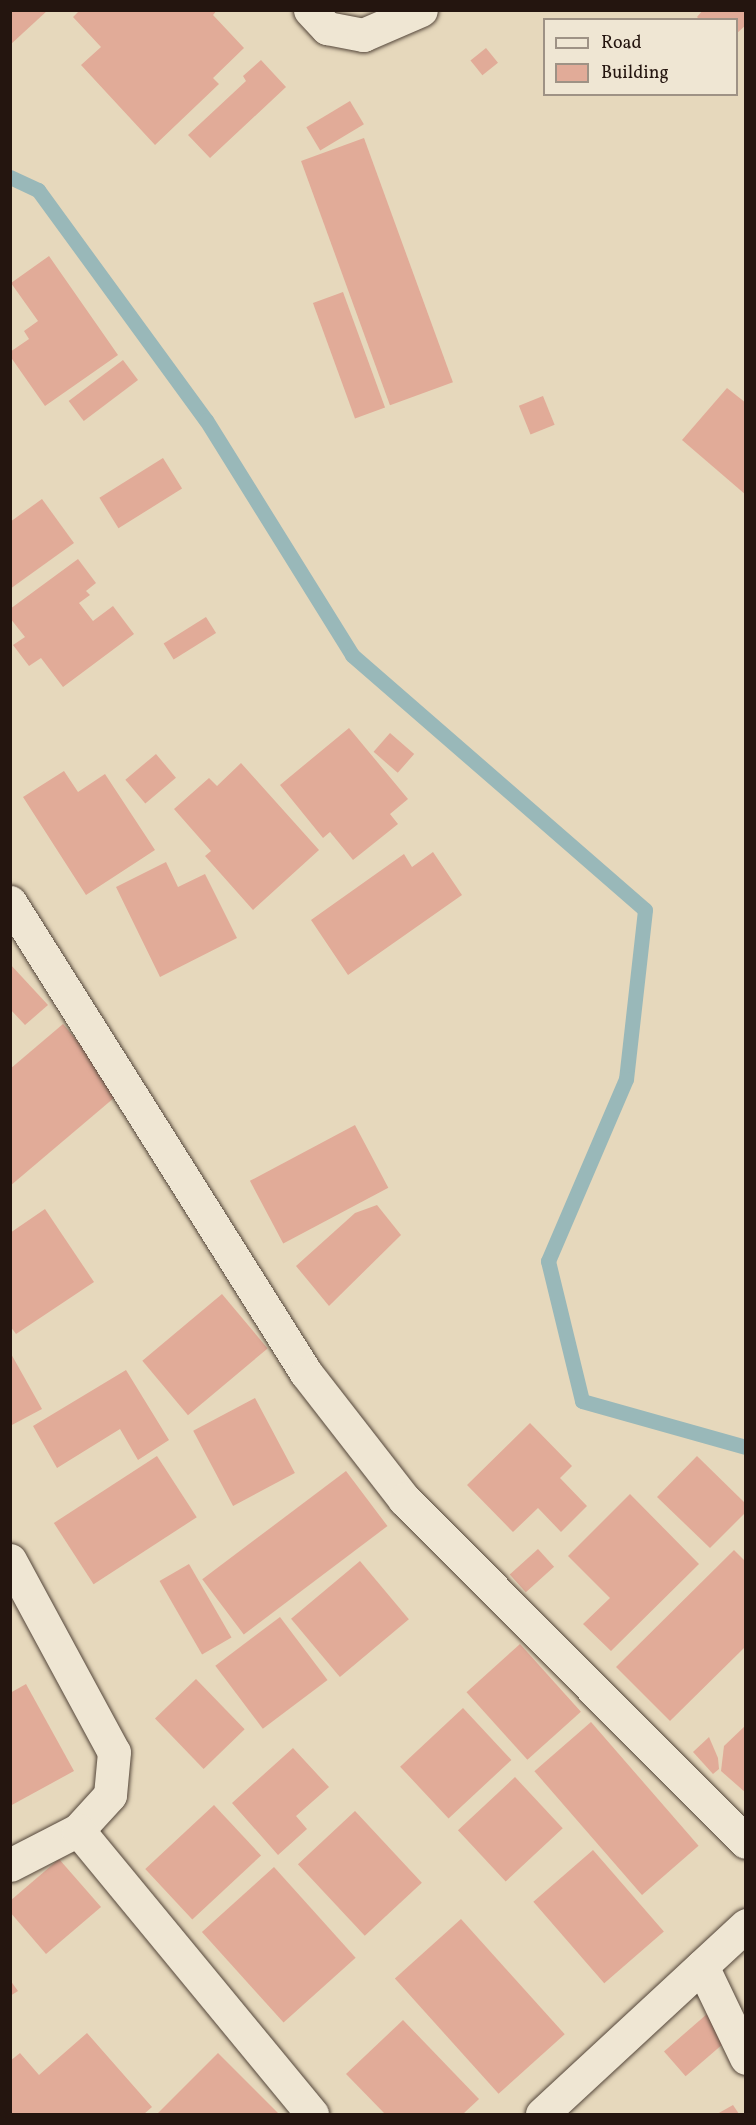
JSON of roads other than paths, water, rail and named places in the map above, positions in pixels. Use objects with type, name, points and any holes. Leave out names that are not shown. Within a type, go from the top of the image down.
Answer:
[{"type":"street","points":[[309,10],[327,28],[363,35],[421,10]]},
{"type":"street","points":[[10,902],[306,1373],[397,1490],[746,1842]]},
{"type":"street","points":[[10,1560],[114,1752],[110,1796],[78,1830],[10,1864]]},
{"type":"street","points":[[78,1830],[312,2115]]},
{"type":"street","points":[[542,2115],[746,1925]]},
{"type":"street","points":[[702,1966],[746,2058]]},
{"type":"waterway","points":[[10,177],[38,190],[206,420],[352,655],[645,910],[626,1079],[548,1261],[582,1401],[746,1447]]}]
